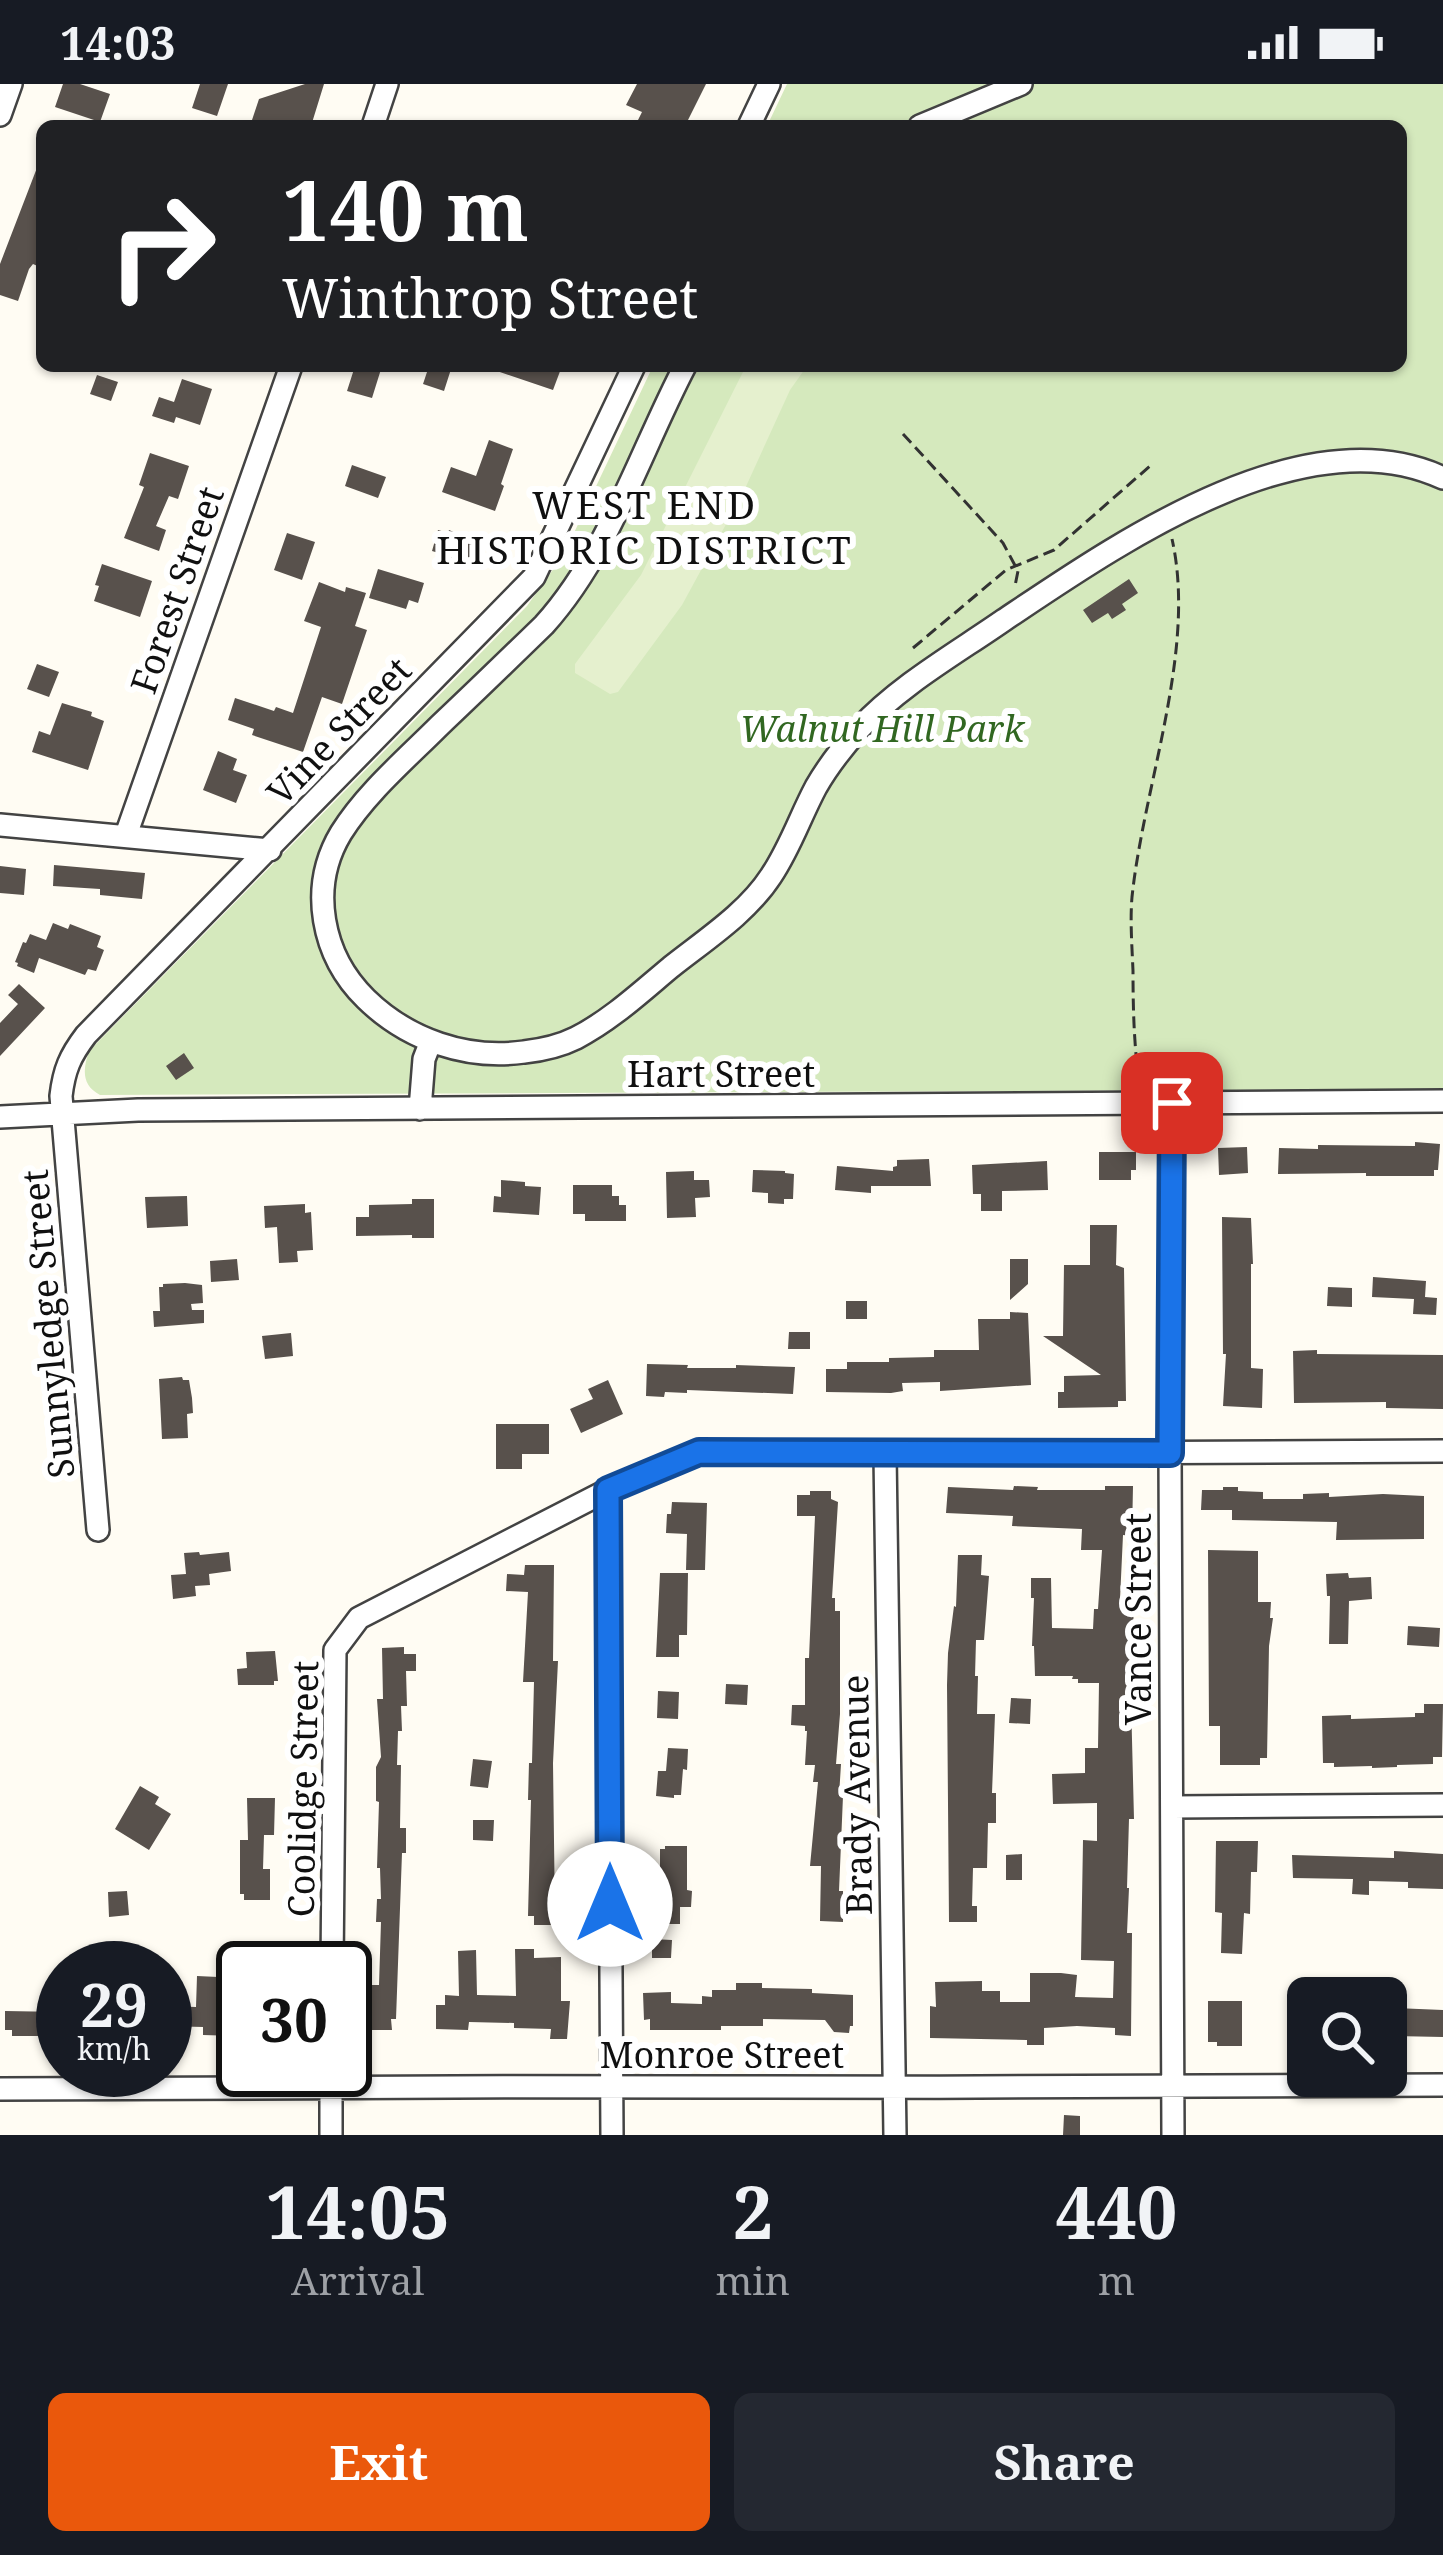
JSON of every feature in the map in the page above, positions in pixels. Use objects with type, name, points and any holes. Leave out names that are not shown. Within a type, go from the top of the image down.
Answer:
[{"type":"street","points":[[0,115],[10,84]]},
{"type":"street","points":[[375,120],[387,84]]},
{"type":"street","points":[[752,120],[769,84]]},
{"type":"street","points":[[934,120],[1021,84]]},
{"type":"street","name":"Forest Street","points":[[126,835],[289,372]]},
{"type":"street","name":"Vine Street","points":[[62,1113],[63,1074],[69,1056],[86,1035],[534,577],[631,372]]},
{"type":"street","points":[[682,372],[610,522],[569,593],[544,625],[378,789],[334,846],[322,908],[334,953],[370,1003],[431,1041],[475,1053],[532,1051],[570,1041],[614,1013],[762,889],[822,777],[871,717],[903,690],[1112,550],[1244,484],[1320,465],[1390,461],[1443,478]]},
{"type":"street","points":[[0,826],[270,850]]},
{"type":"street","points":[[420,1108],[424,1059],[431,1041]]},
{"type":"street","name":"Hart Street","points":[[0,1118],[420,1108],[1443,1101]]},
{"type":"street","name":"Vance Street","points":[[1172,1103],[1173,2135]]},
{"type":"street","name":"Sunnyledge Street","points":[[62,1113],[98,1530]]},
{"type":"street","points":[[612,2135],[608,1490],[699,1452],[1443,1451]]},
{"type":"street","name":"Brady Avenue","points":[[885,1454],[895,2135]]},
{"type":"street","name":"Coolidge Street","points":[[332,1941],[335,1650],[359,1618],[608,1490]]},
{"type":"street","points":[[1172,1807],[1443,1805]]},
{"type":"street","name":"Monroe Street","points":[[372,2079],[612,2088],[1443,2085]]},
{"type":"street","name":"Monroe Street","points":[[0,2089],[216,2082]]},
{"type":"street","points":[[331,2097],[331,2135]]},
{"type":"path","points":[[903,434],[1003,543],[1018,571],[1010,617]]},
{"type":"path","points":[[913,648],[994,578],[1054,550],[1150,466]]},
{"type":"path","points":[[1140,1103],[1132,1005],[1132,895],[1179,622],[1176,553],[1166,520]]},
{"type":"green space","name":"Walnut Hill Park","points":[[787,84],[1443,84],[1443,1089],[100,1095],[94,1091],[85,1076],[89,1051],[527,606],[564,554],[650,372],[1407,372],[1407,120],[770,120]]},
{"type":"green space","points":[[743,372],[803,372],[682,605],[618,692],[610,694],[575,673],[575,664],[641,575]]},
{"type":"building","points":[[63,84],[110,94],[101,120],[55,107]]},
{"type":"building","points":[[200,84],[228,84],[217,116],[192,108]]},
{"type":"building","points":[[305,84],[324,84],[313,120],[252,120],[259,99]]},
{"type":"building","points":[[637,84],[706,84],[688,120],[638,120],[642,112],[626,105]]},
{"type":"building","points":[[36,170],[36,265],[29,269],[18,301],[0,295],[0,264]]},
{"type":"building","points":[[353,372],[380,372],[372,398],[347,391]]},
{"type":"building","points":[[427,372],[450,372],[444,391],[423,384]]},
{"type":"building","points":[[500,372],[560,372],[553,390]]},
{"type":"building","points":[[97,375],[118,382],[111,401],[90,394]]},
{"type":"building","points":[[182,379],[212,389],[200,425],[152,416],[159,397],[174,402]]},
{"type":"building","points":[[489,440],[513,449],[495,511],[442,492],[451,467],[476,476]]},
{"type":"building","points":[[150,453],[189,466],[178,499],[169,496],[156,526],[166,530],[159,551],[124,538],[144,487],[139,485]]},
{"type":"building","points":[[352,465],[386,477],[378,498],[345,486]]},
{"type":"building","points":[[438,530],[480,543],[473,564],[458,560],[455,567],[440,562],[442,554],[432,551]]},
{"type":"building","points":[[287,533],[315,542],[302,580],[274,570]]},
{"type":"building","points":[[102,564],[152,581],[140,617],[94,601]]},
{"type":"building","points":[[378,569],[424,583],[418,603],[409,600],[406,609],[369,598]]},
{"type":"building","points":[[1129,579],[1138,593],[1122,604],[1126,610],[1112,619],[1108,613],[1092,623],[1083,610]]},
{"type":"building","points":[[319,582],[345,592],[346,587],[366,593],[355,626],[367,630],[342,704],[322,697],[303,752],[252,735],[254,729],[228,720],[235,698],[293,713],[321,627],[304,621]]},
{"type":"building","points":[[37,664],[59,672],[49,697],[27,689]]},
{"type":"building","points":[[62,703],[104,721],[88,770],[32,752],[39,731],[50,735]]},
{"type":"building","points":[[218,751],[237,759],[233,770],[247,775],[236,803],[203,790]]},
{"type":"building","points":[[54,865],[145,873],[142,899],[100,895],[100,889],[53,886]]},
{"type":"building","points":[[0,866],[26,869],[24,895],[0,893]]},
{"type":"building","points":[[53,923],[101,936],[97,947],[104,950],[96,971],[88,969],[85,975],[39,958],[34,973],[17,966],[23,942],[30,934],[46,940]]},
{"type":"building","points":[[19,984],[45,1008],[0,1056],[0,1023],[18,1004],[8,995]]},
{"type":"building","points":[[184,1053],[194,1068],[176,1080],[166,1066]]},
{"type":"building","points":[[1415,1142],[1440,1144],[1434,1176],[1278,1174],[1279,1148],[1415,1146]]},
{"type":"building","points":[[1247,1147],[1248,1173],[1219,1175],[1218,1148]]},
{"type":"building","points":[[1099,1152],[1136,1152],[1131,1180],[1099,1180]]},
{"type":"building","points":[[929,1159],[931,1186],[871,1186],[871,1193],[835,1190],[837,1166],[893,1171],[897,1160]]},
{"type":"building","points":[[1047,1161],[1048,1190],[1002,1191],[1002,1211],[981,1211],[981,1194],[973,1194],[972,1165]]},
{"type":"building","points":[[753,1170],[794,1174],[793,1199],[768,1203],[768,1193],[752,1192]]},
{"type":"building","points":[[694,1171],[694,1180],[709,1180],[710,1197],[695,1198],[696,1217],[667,1218],[666,1172]]},
{"type":"building","points":[[501,1180],[541,1187],[539,1215],[493,1212],[494,1196],[501,1197]]},
{"type":"building","points":[[573,1185],[612,1185],[612,1196],[619,1196],[619,1205],[626,1205],[626,1221],[585,1221],[585,1214],[573,1214]]},
{"type":"building","points":[[187,1196],[188,1226],[147,1228],[145,1197]]},
{"type":"building","points":[[412,1199],[434,1199],[434,1238],[356,1236],[356,1217],[369,1217],[369,1205],[412,1204]]},
{"type":"building","points":[[305,1204],[305,1213],[311,1212],[313,1250],[297,1251],[298,1262],[279,1263],[277,1227],[265,1228],[264,1206]]},
{"type":"building","points":[[1222,1217],[1251,1218],[1251,1368],[1263,1369],[1262,1408],[1223,1406]]},
{"type":"building","points":[[1090,1225],[1117,1225],[1116,1265],[1124,1268],[1126,1401],[1118,1401],[1118,1407],[1058,1408],[1064,1376],[1101,1375],[1043,1336],[1063,1336],[1064,1265],[1090,1265]]},
{"type":"building","points":[[237,1259],[239,1280],[211,1282],[210,1261]]},
{"type":"building","points":[[1010,1259],[1028,1259],[1028,1284],[1010,1300]]},
{"type":"building","points":[[1373,1277],[1426,1281],[1425,1297],[1437,1298],[1436,1315],[1413,1314],[1414,1299],[1372,1297]]},
{"type":"building","points":[[202,1285],[203,1303],[191,1304],[192,1310],[204,1310],[204,1323],[154,1327],[153,1311],[160,1311],[159,1287]]},
{"type":"building","points":[[1328,1287],[1352,1288],[1352,1307],[1327,1306]]},
{"type":"building","points":[[846,1301],[867,1301],[867,1319],[846,1319]]},
{"type":"building","points":[[1010,1312],[1028,1313],[1031,1385],[940,1391],[940,1382],[902,1383],[903,1391],[891,1393],[826,1392],[826,1369],[847,1369],[847,1362],[934,1357],[934,1350],[979,1350],[978,1319],[1010,1319]]},
{"type":"building","points":[[789,1332],[810,1332],[810,1349],[788,1349]]},
{"type":"building","points":[[291,1333],[293,1356],[265,1359],[262,1336]]},
{"type":"building","points":[[1317,1350],[1317,1354],[1443,1355],[1443,1409],[1386,1408],[1386,1402],[1294,1403],[1293,1351]]},
{"type":"building","points":[[647,1364],[795,1367],[793,1394],[687,1390],[646,1396]]},
{"type":"building","points":[[159,1379],[189,1380],[192,1398],[188,1438],[162,1439]]},
{"type":"building","points":[[608,1380],[623,1414],[581,1433],[570,1409],[593,1399],[588,1389]]},
{"type":"building","points":[[496,1424],[549,1424],[549,1454],[522,1454],[522,1469],[496,1469]]},
{"type":"building","points":[[1014,1486],[1105,1490],[1105,1486],[1133,1486],[1132,1536],[1123,1535],[1120,1599],[1134,1600],[1134,1819],[1129,1819],[1127,1888],[1127,1933],[1132,1933],[1131,2036],[1115,2035],[1115,2028],[1077,2026],[1044,2028],[1044,2045],[1027,2045],[1027,2040],[930,2038],[935,1982],[982,1981],[982,1991],[1000,1991],[1000,2002],[1030,2002],[1030,1973],[1061,1973],[1077,1975],[1075,1997],[1113,1998],[1114,1961],[1081,1960],[1083,1840],[1097,1841],[1097,1803],[1053,1804],[1052,1774],[1085,1773],[1085,1748],[1098,1748],[1099,1683],[1078,1683],[1073,1676],[1035,1676],[1032,1646],[1031,1578],[1051,1578],[1052,1628],[1093,1629],[1102,1550],[1081,1550],[1082,1529],[1012,1526],[1013,1516],[946,1513],[948,1487],[1013,1490]]},
{"type":"building","points":[[1223,1487],[1263,1492],[1263,1499],[1303,1499],[1303,1494],[1329,1493],[1329,1497],[1424,1496],[1424,1539],[1336,1540],[1337,1522],[1232,1520],[1232,1510],[1201,1510],[1202,1490]]},
{"type":"building","points":[[810,1491],[831,1491],[831,1499],[838,1502],[832,1598],[835,1611],[840,1611],[836,1764],[841,1764],[839,1796],[843,1796],[839,1891],[843,1891],[843,1922],[820,1921],[821,1866],[810,1866],[818,1782],[813,1782],[815,1765],[805,1765],[805,1726],[791,1725],[792,1705],[805,1705],[815,1516],[797,1516],[797,1495],[810,1495]]},
{"type":"building","points":[[672,1502],[707,1503],[705,1570],[686,1570],[687,1534],[666,1533]]},
{"type":"building","points":[[1208,1550],[1258,1551],[1258,1602],[1271,1602],[1267,1758],[1260,1758],[1260,1765],[1220,1765],[1220,1726],[1209,1726]]},
{"type":"building","points":[[229,1552],[231,1571],[209,1574],[210,1585],[195,1586],[196,1596],[173,1599],[171,1575],[186,1574],[184,1553]]},
{"type":"building","points":[[958,1555],[982,1555],[981,1575],[989,1576],[984,1640],[976,1640],[975,1676],[977,1714],[995,1714],[992,1793],[996,1793],[996,1823],[988,1823],[987,1868],[973,1868],[972,1906],[977,1906],[977,1922],[949,1922],[947,1685]]},
{"type":"building","points":[[525,1565],[554,1565],[553,1661],[558,1661],[553,1763],[555,1917],[551,1925],[534,1925],[534,1916],[528,1916],[534,1682],[523,1682],[528,1592],[506,1591],[507,1574],[524,1575]]},
{"type":"building","points":[[660,1573],[688,1573],[687,1635],[679,1635],[679,1657],[656,1657]]},
{"type":"building","points":[[1348,1573],[1349,1578],[1371,1577],[1372,1599],[1349,1601],[1348,1644],[1329,1644],[1326,1574]]},
{"type":"building","points":[[1408,1626],[1440,1628],[1439,1647],[1407,1645]]},
{"type":"building","points":[[404,1647],[404,1654],[416,1654],[416,1671],[406,1671],[407,1706],[401,1706],[402,1731],[398,1731],[400,1828],[406,1828],[406,1853],[402,1853],[396,2019],[391,2019],[392,2030],[372,2030],[372,1985],[379,1985],[381,1922],[376,1922],[377,1899],[381,1899],[376,1767],[381,1757],[377,1699],[383,1699],[382,1648]]},
{"type":"building","points":[[275,1651],[278,1681],[274,1685],[238,1685],[237,1669],[247,1668],[246,1652]]},
{"type":"building","points":[[726,1684],[748,1685],[747,1705],[725,1704]]},
{"type":"building","points":[[658,1691],[679,1692],[678,1719],[657,1718]]},
{"type":"building","points":[[1011,1698],[1031,1699],[1030,1724],[1009,1723]]},
{"type":"building","points":[[1424,1704],[1443,1704],[1442,1757],[1433,1757],[1433,1764],[1372,1768],[1323,1763],[1322,1716],[1415,1717],[1415,1713],[1424,1713]]},
{"type":"building","points":[[668,1748],[688,1749],[681,1795],[674,1798],[656,1796],[658,1771],[666,1771]]},
{"type":"building","points":[[473,1759],[492,1761],[488,1788],[470,1786]]},
{"type":"building","points":[[140,1786],[159,1797],[155,1804],[171,1814],[149,1850],[115,1829]]},
{"type":"building","points":[[247,1798],[275,1798],[274,1835],[264,1835],[263,1869],[270,1869],[270,1900],[244,1900],[240,1894],[240,1840],[248,1840]]},
{"type":"building","points":[[473,1820],[494,1820],[493,1841],[473,1840]]},
{"type":"building","points":[[1216,1841],[1258,1841],[1250,1914],[1244,1913],[1242,1954],[1221,1953],[1222,1913],[1215,1912]]},
{"type":"building","points":[[687,1846],[691,1907],[680,1907],[680,1924],[657,1924],[660,1849]]},
{"type":"building","points":[[1394,1851],[1443,1854],[1443,1889],[1369,1881],[1369,1895],[1352,1894],[1353,1879],[1293,1878],[1292,1855],[1394,1858]]},
{"type":"building","points":[[1022,1854],[1022,1880],[1006,1880],[1006,1855]]},
{"type":"building","points":[[127,1891],[129,1915],[109,1917],[108,1892]]},
{"type":"building","points":[[652,1939],[672,1940],[671,1958],[652,1958]]},
{"type":"building","points":[[515,1949],[534,1949],[534,1958],[561,1957],[561,2001],[570,2001],[567,2039],[550,2039],[551,2029],[514,2028],[514,2023],[469,2022],[468,2030],[436,2029],[436,2005],[445,2005],[445,1995],[459,1996],[458,1951],[476,1950],[477,1995],[516,1996]]},
{"type":"building","points":[[197,1976],[216,1977],[216,2035],[203,2035],[203,2027],[192,2027],[192,2007],[196,2007]]},
{"type":"building","points":[[736,1983],[853,1995],[853,2026],[849,2033],[834,2032],[825,2020],[763,2019],[763,2026],[650,2030],[650,2019],[644,2020],[643,1993],[671,1992],[671,2003],[702,2004],[702,1996],[712,1997],[712,1990],[736,1990]]},
{"type":"building","points":[[1208,2001],[1242,2001],[1242,2046],[1208,2042]]},
{"type":"building","points":[[1407,2008],[1443,2010],[1443,2037],[1407,2036]]},
{"type":"building","points":[[5,2011],[36,2012],[36,2036],[12,2036],[12,2030],[5,2030]]},
{"type":"building","points":[[1064,2115],[1080,2116],[1080,2135],[1063,2135]]},
{"type":"district","name":"WEST END HISTORIC DISTRICT","points":[[645,528]]},
{"type":"route","points":[[610,1904],[608,1490],[699,1452],[1170,1453],[1172,1103]]}]
